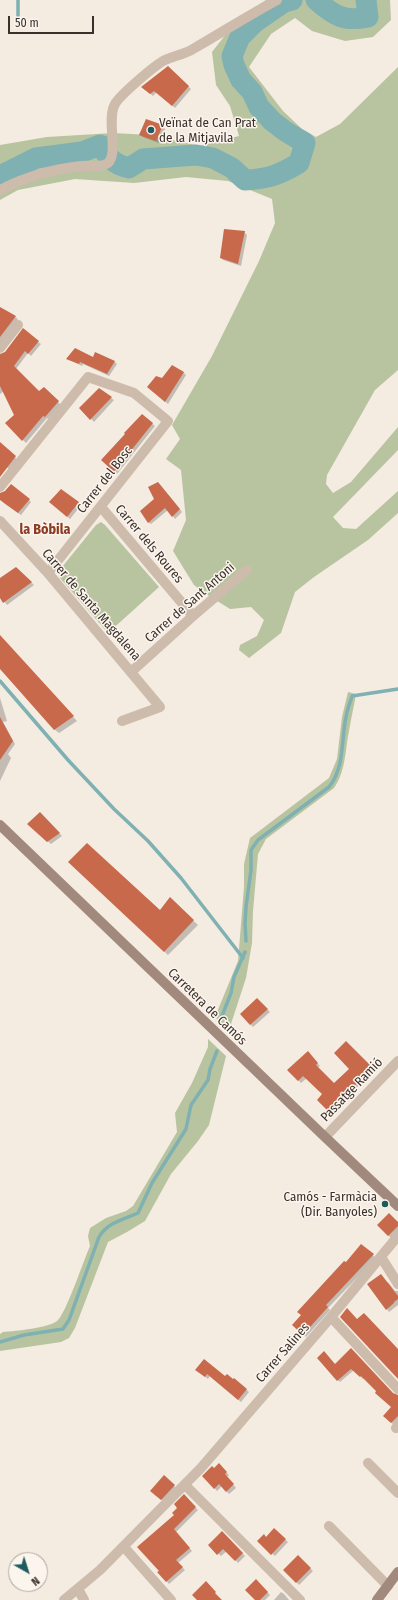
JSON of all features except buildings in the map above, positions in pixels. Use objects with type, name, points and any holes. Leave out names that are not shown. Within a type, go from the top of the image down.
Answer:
[{"type":"street","points":[[0,190],[18,180],[67,167],[88,165],[102,166],[110,160],[112,110],[115,103],[139,80],[165,60],[191,50],[277,0]]},
{"type":"street","points":[[0,348],[18,325]]},
{"type":"street","name":"Carrer del Bosc","points":[[0,487],[88,377],[134,393],[168,421],[48,573]]},
{"type":"street","name":"Carrer dels Roures","points":[[101,507],[193,616]]},
{"type":"street","name":"Carrer de Santa Magdalena","points":[[0,521],[48,573],[160,707],[122,721]]},
{"type":"street","name":"Carrer de Sant Antoni","points":[[131,672],[247,570]]},
{"type":"street","name":"Carretera de Camós","points":[[0,825],[398,1206]]},
{"type":"street","name":"Passatge Ramió","points":[[325,1137],[398,1060]]},
{"type":"street","name":"Carrer Salines","points":[[64,1600],[100,1570],[124,1547],[184,1485],[331,1317],[398,1236]]},
{"type":"street","points":[[381,1257],[398,1284]]},
{"type":"street","points":[[331,1317],[398,1389]]},
{"type":"street","points":[[368,1463],[398,1493]]},
{"type":"street","points":[[184,1485],[298,1599]]},
{"type":"street","points":[[329,1526],[388,1586]]},
{"type":"street","points":[[124,1547],[171,1600]]},
{"type":"street","points":[[377,1600],[398,1572]]},
{"type":"street","points":[[78,1589],[84,1600]]},
{"type":"green space","points":[[266,0],[390,0],[391,20],[373,37],[345,41],[312,31],[295,18],[271,34],[249,67],[283,111],[302,129],[316,137],[340,124],[398,67],[398,370],[375,390],[327,475],[326,484],[333,493],[351,482],[398,427],[398,450],[333,517],[343,528],[356,529],[398,491],[398,513],[368,540],[295,592],[281,633],[249,658],[239,650],[240,645],[257,636],[264,620],[251,607],[230,609],[194,585],[173,551],[186,520],[181,470],[166,459],[180,439],[172,425],[212,356],[259,261],[275,223],[272,199],[228,181],[186,177],[134,183],[75,179],[18,190],[0,200],[0,145],[47,137],[113,133],[149,135],[200,146],[239,136],[230,106],[216,85],[212,52],[237,20]]},
{"type":"green space","points":[[101,522],[159,587],[108,633],[60,578],[58,572],[96,525]]},
{"type":"green space","points":[[348,692],[356,694],[343,768],[338,781],[334,788],[266,839],[258,854],[252,943],[246,978],[229,1030],[215,1017],[238,961],[244,887],[244,864],[250,838],[329,778],[337,759],[342,717]]},
{"type":"green space","points":[[208,1039],[226,1056],[209,1125],[171,1174],[145,1221],[108,1242],[75,1328],[69,1338],[61,1342],[0,1351],[0,1334],[3,1332],[47,1326],[57,1321],[61,1316],[70,1298],[90,1246],[88,1236],[90,1228],[106,1218],[126,1211],[133,1206],[177,1132],[175,1113],[192,1083],[208,1047]]},
{"type":"waterway","points":[[18,0],[18,23]]},
{"type":"waterway","points":[[0,176],[36,158],[82,152],[100,145],[112,160],[119,165],[129,168],[143,159],[196,155],[213,158],[232,168],[245,180],[273,176],[299,163],[305,143],[272,121],[259,107],[252,92],[241,80],[234,65],[232,56],[240,37],[255,22],[284,2],[292,0]]},
{"type":"waterway","points":[[316,0],[334,14],[352,19],[368,17],[366,0]]},
{"type":"waterway","points":[[100,145],[108,141],[108,137]]},
{"type":"waterway","points":[[0,681],[68,760],[114,809],[148,841],[181,878],[243,958]]},
{"type":"waterway","points":[[246,941],[245,924],[251,870],[251,850],[258,840],[329,787],[338,771],[342,753],[346,714],[352,696],[398,689]]},
{"type":"waterway","points":[[220,1021],[231,993],[234,977],[245,952]]},
{"type":"waterway","points":[[0,1342],[24,1335],[63,1329],[69,1320],[99,1237],[106,1228],[138,1213],[152,1183],[186,1129],[191,1105],[208,1080],[210,1069],[217,1051]]},
{"type":"place","name":"Veïnat de Can Prat de la Mitjavila","points":[[151,130]]},
{"type":"place","name":"Camós - Farmàcia (Dir. Banyoles)","points":[[385,1204]]},
{"type":"district","name":"la Bòbila","points":[[45,530]]}]
